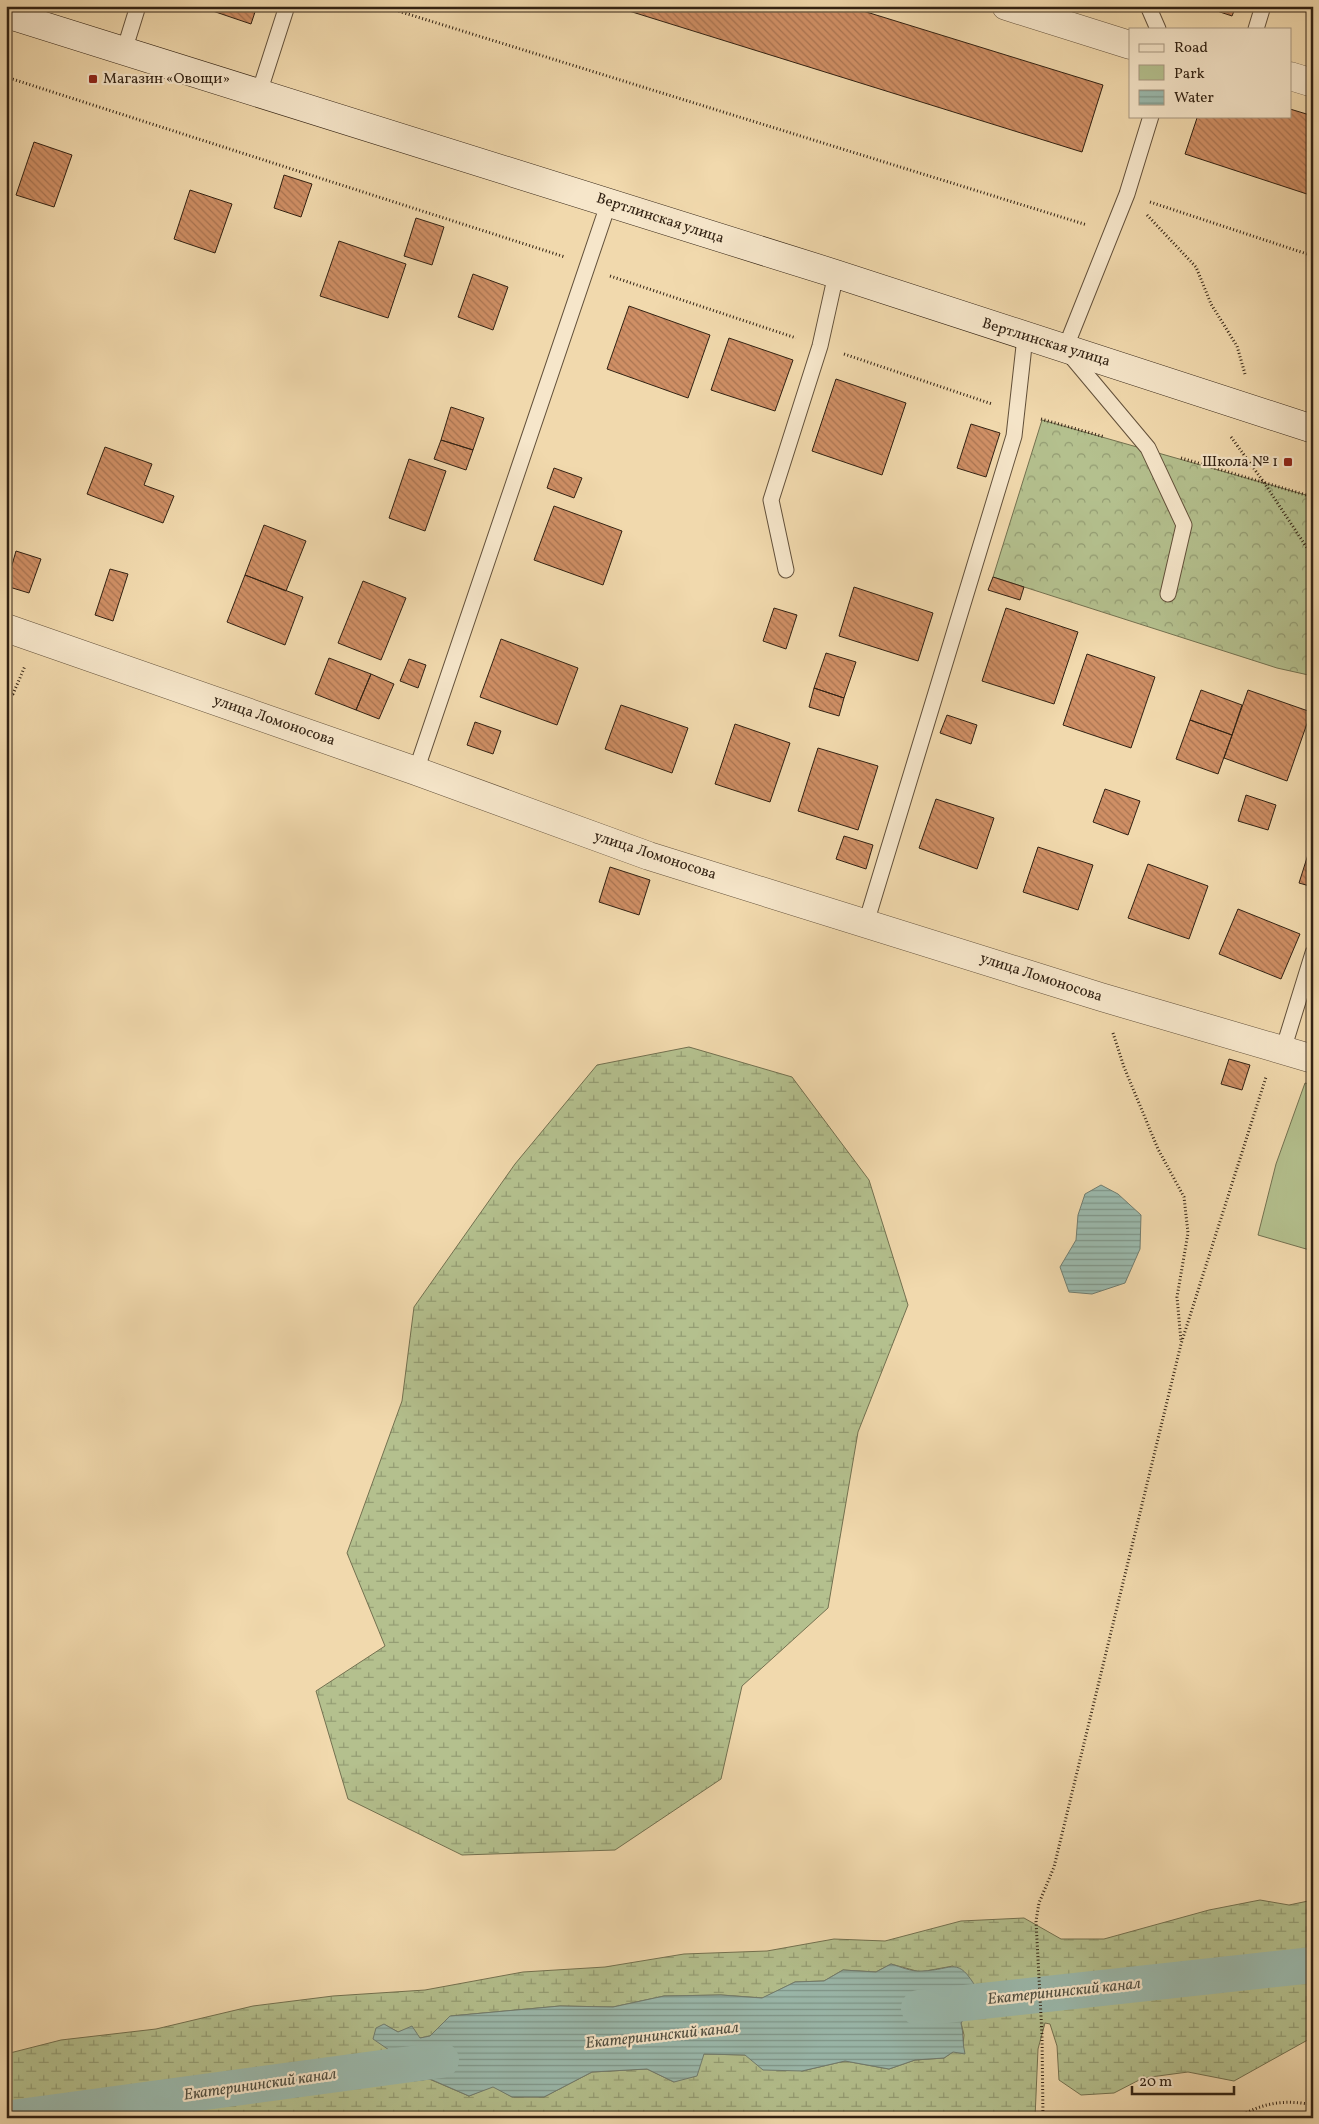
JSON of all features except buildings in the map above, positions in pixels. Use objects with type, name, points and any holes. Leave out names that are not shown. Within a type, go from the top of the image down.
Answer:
[{"type":"street","points":[[1006,6],[1129,44]]},
{"type":"street","name":"Вертлинская улица","points":[[6,14],[836,274],[1025,337],[1065,348],[1313,429]]},
{"type":"street","points":[[1292,77],[1313,83]]},
{"type":"street","name":"улица Ломоносова","points":[[6,628],[416,771],[649,856],[1101,997],[1313,1059]]},
{"type":"lane","points":[[124,51],[138,6]]},
{"type":"lane","points":[[259,93],[287,6]]},
{"type":"lane","points":[[1148,6],[1158,28]]},
{"type":"lane","points":[[1256,28],[1263,6]]},
{"type":"lane","points":[[1150,118],[1127,194],[1065,348],[1148,448],[1184,525],[1168,594]]},
{"type":"lane","points":[[416,771],[586,264],[609,202]]},
{"type":"lane","points":[[786,570],[771,500],[820,346],[836,274]]},
{"type":"lane","points":[[866,923],[1014,436],[1025,337]]},
{"type":"lane","points":[[1283,1050],[1313,953]]},
{"type":"path","points":[[382,6],[1111,233]]},
{"type":"path","points":[[6,77],[586,264],[617,280],[1016,411],[1313,496]]},
{"type":"path","points":[[1127,194],[1313,256]]},
{"type":"path","points":[[1127,194],[1196,267],[1211,304],[1238,346],[1246,378]]},
{"type":"path","points":[[1229,434],[1263,481],[1313,557]]},
{"type":"path","points":[[1101,997],[1124,1067],[1158,1149],[1184,1197],[1188,1233],[1176,1297],[1181,1344]]},
{"type":"path","points":[[1043,2118],[1042,2035],[1036,1921],[1039,1903],[1054,1867],[1181,1344],[1267,1073],[1283,1050]]},
{"type":"path","points":[[1237,2118],[1252,2108],[1291,2101],[1313,2105]]},
{"type":"green space","points":[[1042,420],[1313,497],[1313,676],[1277,668],[993,577]]},
{"type":"green space","points":[[689,1047],[792,1077],[869,1180],[908,1305],[858,1432],[828,1608],[742,1686],[721,1779],[615,1850],[462,1855],[348,1799],[316,1691],[385,1646],[347,1553],[402,1401],[414,1307],[515,1164],[597,1065]]},
{"type":"green space","points":[[1305,1083],[1313,1085],[1313,1251],[1258,1235],[1276,1164]]},
{"type":"green space","points":[[1260,1900],[1289,1905],[1313,1900],[1313,2037],[1234,2081],[1188,2072],[1143,2078],[1114,2093],[1081,2095],[1059,2080],[1057,2046],[1050,2024],[1045,2023],[1038,2049],[1035,2118],[6,2118],[6,2054],[61,2040],[156,2029],[253,2006],[333,1996],[425,1990],[523,1972],[605,1967],[684,1954],[767,1951],[834,1939],[885,1941],[961,1921],[1024,1918],[1061,1939],[1104,1939],[1209,1910]],"holes":[[[891,1964],[920,1972],[953,1966],[969,2009],[961,2023],[964,2035],[963,2045],[944,2058],[915,2060],[889,2069],[845,2061],[802,2071],[745,2055],[704,2054],[674,2082],[647,2069],[592,2072],[544,2097],[512,2097],[493,2086],[469,2096],[387,2061],[392,2052],[385,2025],[398,2032],[420,2038],[430,2036],[451,2016],[560,2006],[613,2007],[664,1996],[721,1995],[763,1998],[795,1982],[824,1981],[843,1970],[876,1972]]]},
{"type":"water","points":[[1101,1185],[1118,1194],[1141,1215],[1140,1249],[1125,1283],[1092,1294],[1069,1292],[1060,1267],[1076,1240],[1078,1215],[1085,1194]]},
{"type":"water","points":[[891,1964],[918,1971],[954,1967],[959,1968],[970,1978],[977,1989],[969,2000],[969,2009],[961,2023],[965,2054],[953,2052],[944,2058],[915,2060],[889,2069],[845,2061],[802,2071],[763,2070],[745,2055],[704,2054],[697,2076],[674,2082],[647,2069],[592,2072],[544,2097],[512,2097],[493,2087],[469,2096],[430,2079],[414,2081],[387,2061],[392,2052],[373,2039],[376,2028],[384,2024],[398,2032],[412,2026],[420,2038],[430,2036],[450,2016],[560,2006],[613,2007],[664,1996],[721,1995],[762,1998],[795,1982],[824,1981],[843,1970],[876,1972]]},
{"type":"waterway","name":"Екатерининский канал","points":[[919,2008],[1313,1965]]},
{"type":"waterway","name":"Екатерининский канал","points":[[12,2118],[441,2060]]},
{"type":"place","name":"Магазин «Овощи»","points":[[93,79]]},
{"type":"place","name":"Школа № 1","points":[[1288,462]]}]
